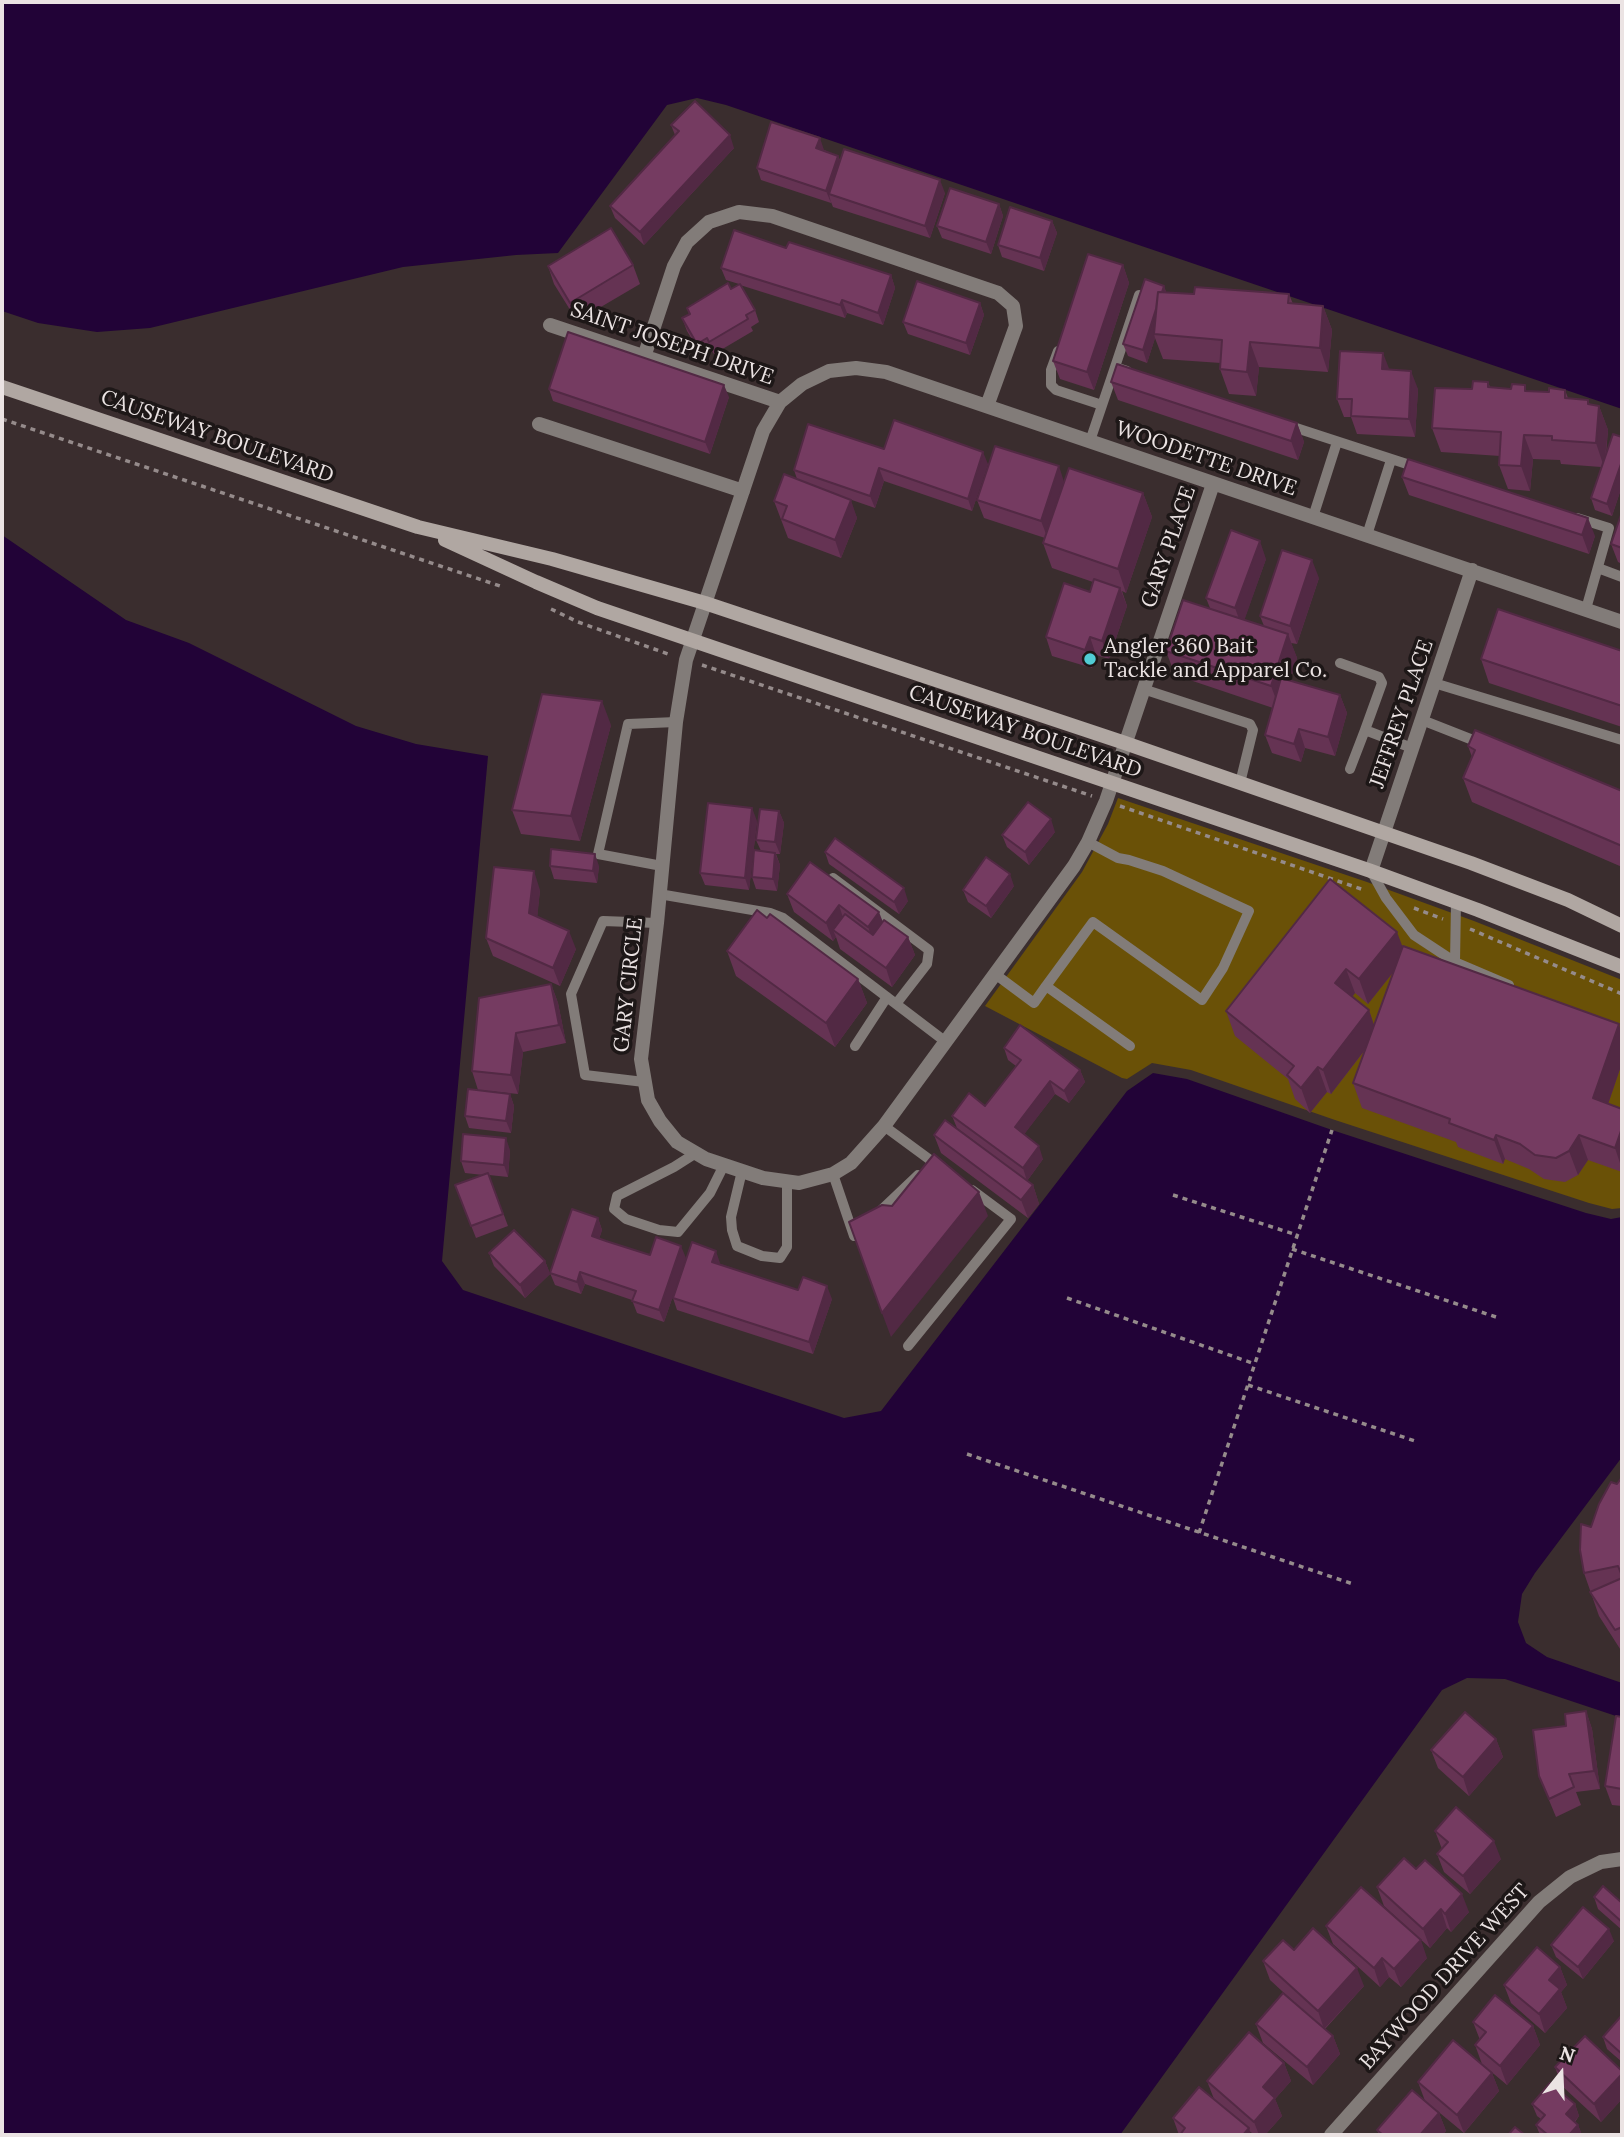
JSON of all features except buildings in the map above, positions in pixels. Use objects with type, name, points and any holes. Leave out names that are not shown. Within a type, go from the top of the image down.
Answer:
[{"type":"street","points":[[644,356],[674,267],[687,242],[709,222],[739,212],[772,216],[998,293],[1013,306],[1016,326],[987,406]]},
{"type":"street","name":"SAINT JOSEPH DRIVE","points":[[550,325],[780,402]]},
{"type":"street","name":"WOODETTE DRIVE","points":[[780,402],[802,384],[828,371],[856,368],[886,372],[1622,622]]},
{"type":"street","name":"CAUSEWAY BOULEVARD","points":[[2,387],[418,527],[552,559],[705,603],[1384,832],[1568,900],[1622,926]]},
{"type":"street","name":"GARY CIRCLE","points":[[780,402],[764,431],[692,641],[686,660],[676,722],[642,1059],[648,1100],[677,1142],[724,1165],[763,1178],[799,1183],[833,1174],[851,1163],[884,1126],[1074,866],[1099,819],[1125,743]]},
{"type":"street","points":[[539,424],[743,491]]},
{"type":"street","name":"GARY PLACE","points":[[1125,743],[1213,484]]},
{"type":"street","name":"CAUSEWAY BOULEVARD","points":[[418,527],[597,608],[1371,871],[1622,967]]},
{"type":"street","name":"JEFFREY PLACE","points":[[1371,871],[1472,570]]},
{"type":"street","name":"BAYWOOD DRIVE WEST","points":[[1331,2135],[1539,1902],[1570,1877],[1601,1862],[1622,1859]]},
{"type":"lane","points":[[1090,441],[1139,295]]},
{"type":"lane","points":[[1063,335],[1051,370],[1051,385],[1056,390],[1102,405]]},
{"type":"lane","points":[[1115,367],[1141,376]]},
{"type":"lane","points":[[1272,420],[1430,472]]},
{"type":"lane","points":[[1313,517],[1337,442]]},
{"type":"lane","points":[[1367,536],[1391,460]]},
{"type":"lane","points":[[1571,516],[1609,528],[1586,609]]},
{"type":"lane","points":[[1598,569],[1622,577]]},
{"type":"lane","points":[[1339,663],[1379,677],[1382,683],[1350,769]]},
{"type":"lane","points":[[1434,683],[1622,740]]},
{"type":"lane","points":[[1143,689],[1250,724],[1253,730],[1240,783]]},
{"type":"lane","points":[[1422,720],[1497,749]]},
{"type":"lane","points":[[662,866],[598,854],[628,724],[676,722]]},
{"type":"lane","points":[[1365,730],[1412,748]]},
{"type":"lane","points":[[995,974],[1034,1003],[1093,922],[1202,1000],[1223,968],[1249,911],[1163,871],[1118,858],[1088,842]]},
{"type":"lane","points":[[1371,871],[1386,898],[1414,935],[1455,962],[1514,987]]},
{"type":"lane","points":[[833,878],[929,950],[927,964],[891,1000],[855,1046]]},
{"type":"lane","points":[[659,894],[770,913],[782,918],[946,1042]]},
{"type":"lane","points":[[1455,962],[1456,902]]},
{"type":"lane","points":[[644,1082],[585,1075],[571,994],[603,921],[657,923]]},
{"type":"lane","points":[[1046,986],[1130,1046]]},
{"type":"lane","points":[[884,1126],[944,1170]]},
{"type":"lane","points":[[696,1153],[617,1196],[614,1209],[626,1219],[659,1230],[678,1232],[710,1193],[724,1165]]},
{"type":"lane","points":[[833,1174],[854,1236],[933,1162]]},
{"type":"lane","points":[[742,1171],[730,1217],[732,1230],[737,1246],[762,1256],[780,1258],[787,1247],[787,1181]]},
{"type":"lane","points":[[908,1346],[1011,1219],[966,1186]]},
{"type":"path","points":[[1199,1533],[1332,1130]]},
{"type":"path","points":[[1173,1195],[1297,1235]]},
{"type":"path","points":[[1293,1249],[1499,1318]]},
{"type":"path","points":[[1067,1298],[1255,1364]]},
{"type":"path","points":[[1248,1385],[1418,1442]]},
{"type":"path","points":[[968,1454],[1353,1584]]},
{"type":"shaded area","points":[[2,2],[1622,2],[1622,409],[726,105],[697,98],[667,105],[558,253],[403,267],[150,328],[97,332],[38,323],[2,311]]},
{"type":"shaded area","points":[[2,535],[126,620],[189,643],[356,726],[416,744],[488,756],[442,1261],[463,1290],[844,1418],[881,1411],[1127,1091],[1153,1073],[1187,1079],[1332,1130],[1586,1213],[1611,1219],[1622,1217],[1622,1457],[1535,1573],[1522,1594],[1518,1622],[1526,1643],[1547,1657],[1622,1683],[1622,1718],[1505,1679],[1467,1678],[1442,1690],[1120,2135],[2,2135]]},
{"type":"shaded area","points":[[1118,798],[1367,882],[1622,980],[1622,1208],[1612,1209],[1589,1203],[1191,1070],[1152,1063],[1127,1079],[1122,1078],[985,1006],[1082,872],[1108,824]]},
{"type":"place","name":"Angler 360 Bait Tackle and Apparel Co.","points":[[1090,659]]}]
